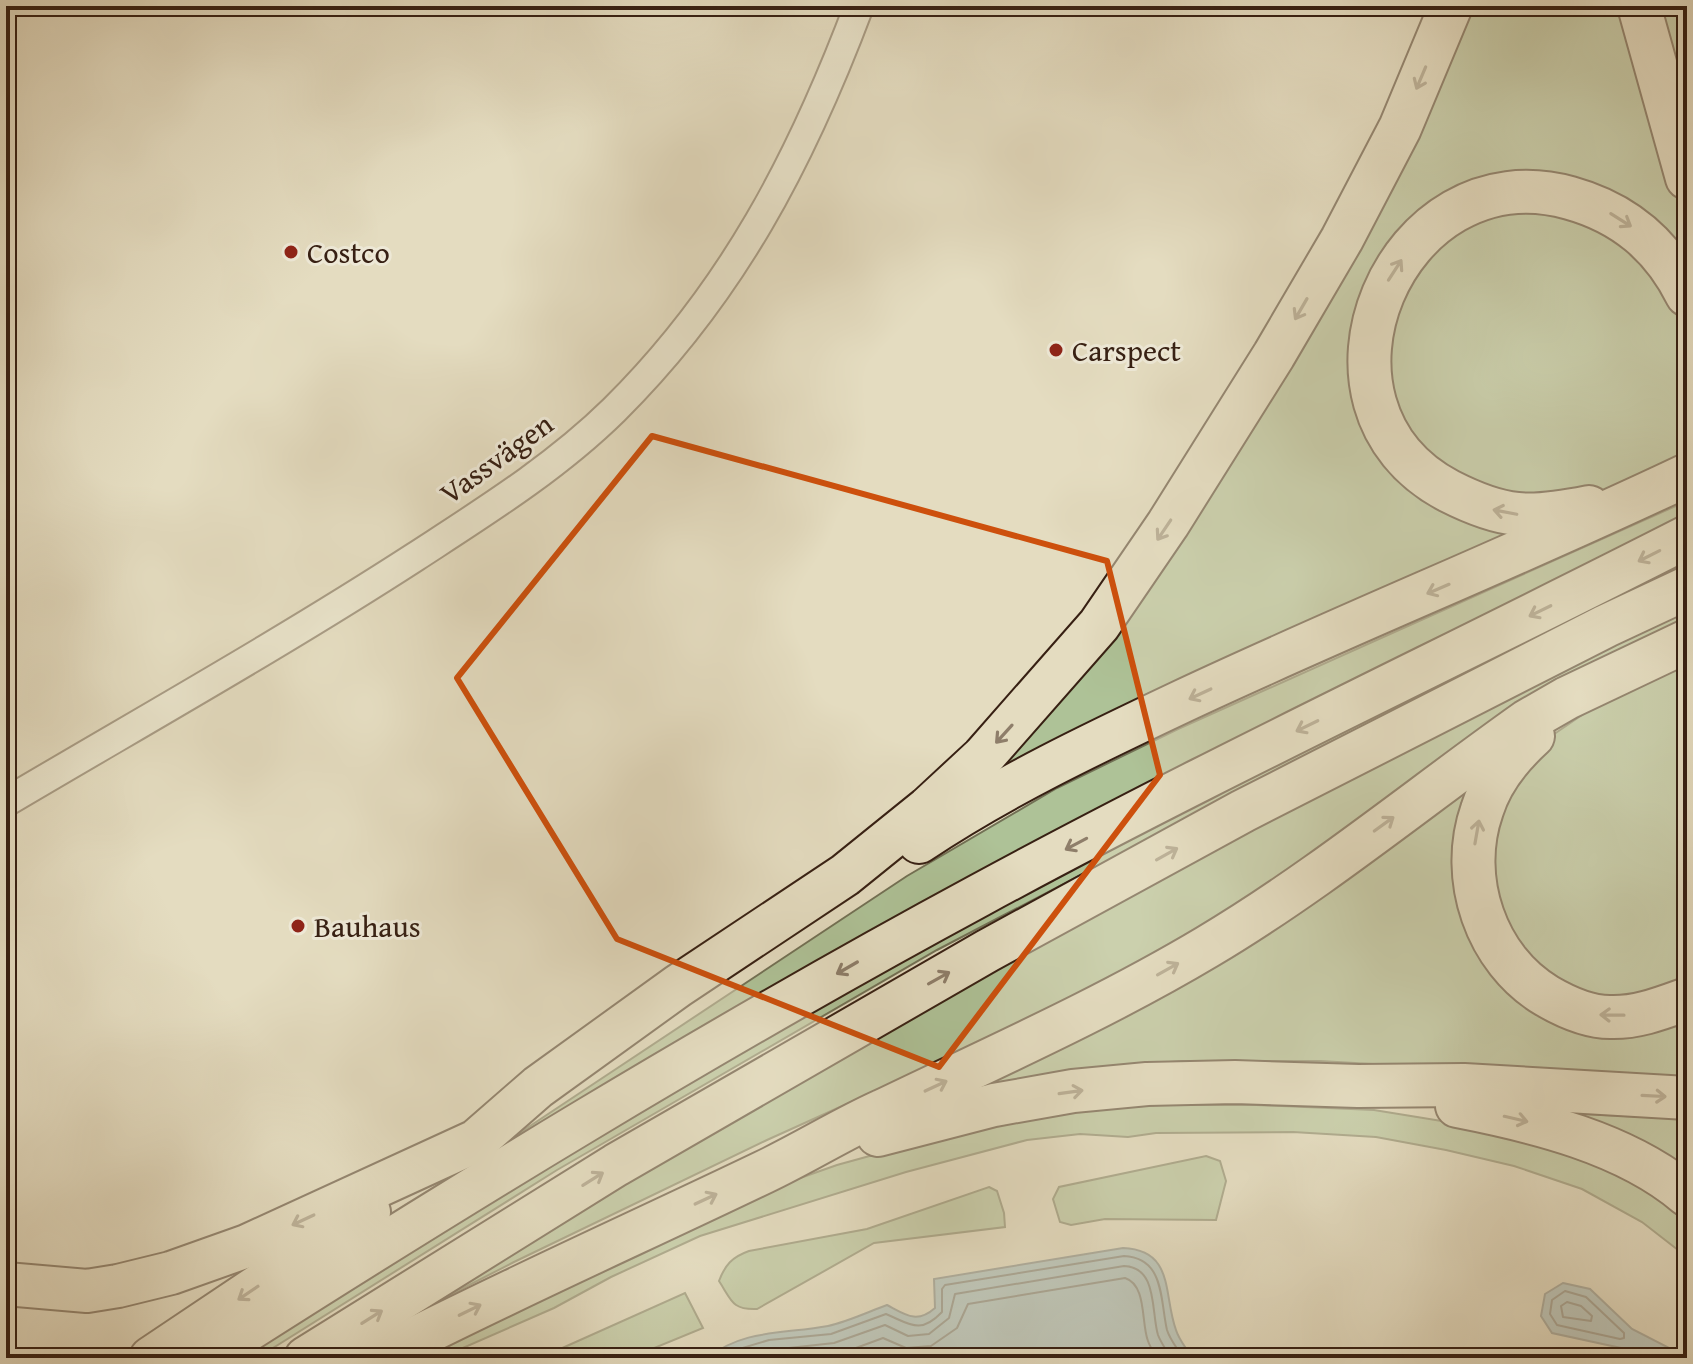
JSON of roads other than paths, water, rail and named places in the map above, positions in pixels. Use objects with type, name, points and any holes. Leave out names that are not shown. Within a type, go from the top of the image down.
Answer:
[{"type":"highway","points":[[6,1298],[47,1299],[145,1280],[213,1259],[476,1141],[538,1087],[596,1044],[803,905],[889,842],[983,757],[1052,680],[1099,625],[1160,537],[1274,355],[1342,239],[1400,128],[1451,6]]},
{"type":"highway","points":[[1639,6],[1687,178]]},
{"type":"highway","points":[[1687,295],[1657,248],[1628,223],[1597,206],[1540,193],[1489,198],[1461,208],[1437,223],[1410,247],[1389,278],[1377,308],[1370,340],[1369,365],[1378,409],[1401,452],[1435,483],[1467,500],[1505,514],[1550,515],[1593,507],[1687,473]]},
{"type":"highway","points":[[151,1358],[476,1141],[579,1066],[947,823],[1049,766],[1232,678],[1486,569],[1687,473]]},
{"type":"highway","points":[[204,1358],[459,1197],[869,956],[1223,768],[1687,537]]},
{"type":"highway","points":[[306,1358],[616,1165],[987,951],[1243,811],[1687,588]]},
{"type":"highway","points":[[376,1358],[766,1171],[878,1112],[1076,1019],[1209,946],[1291,891],[1527,721],[1567,698],[1687,641]]},
{"type":"highway","points":[[1648,660],[1531,737],[1505,764],[1482,808],[1475,836],[1474,878],[1487,931],[1507,963],[1535,989],[1567,1008],[1609,1018],[1652,1012],[1687,999]]},
{"type":"highway","points":[[766,1171],[935,1119],[1073,1091],[1147,1084],[1464,1085],[1687,1098]]},
{"type":"highway","points":[[1358,1086],[1550,1126],[1601,1145],[1644,1167],[1687,1195]]},
{"type":"highway","points":[[6,1284],[87,1291]]},
{"type":"street","name":"Vassvägen","points":[[6,802],[347,600],[500,502],[613,411],[694,319],[761,223],[818,111],[859,6]]},
{"type":"water","points":[[1123,1248],[1140,1251],[1159,1266],[1176,1330],[1192,1358],[708,1358],[750,1337],[828,1326],[887,1305],[911,1316],[923,1316],[935,1308],[934,1279]]},
{"type":"water","points":[[1563,1283],[1590,1289],[1632,1329],[1679,1353],[1678,1358],[1637,1358],[1621,1348],[1552,1333],[1541,1316],[1545,1294]]},
{"type":"place","name":"Costco","points":[[291,252]]},
{"type":"place","name":"Carspect","points":[[1056,350]]},
{"type":"place","name":"Bauhaus","points":[[298,926]]}]
